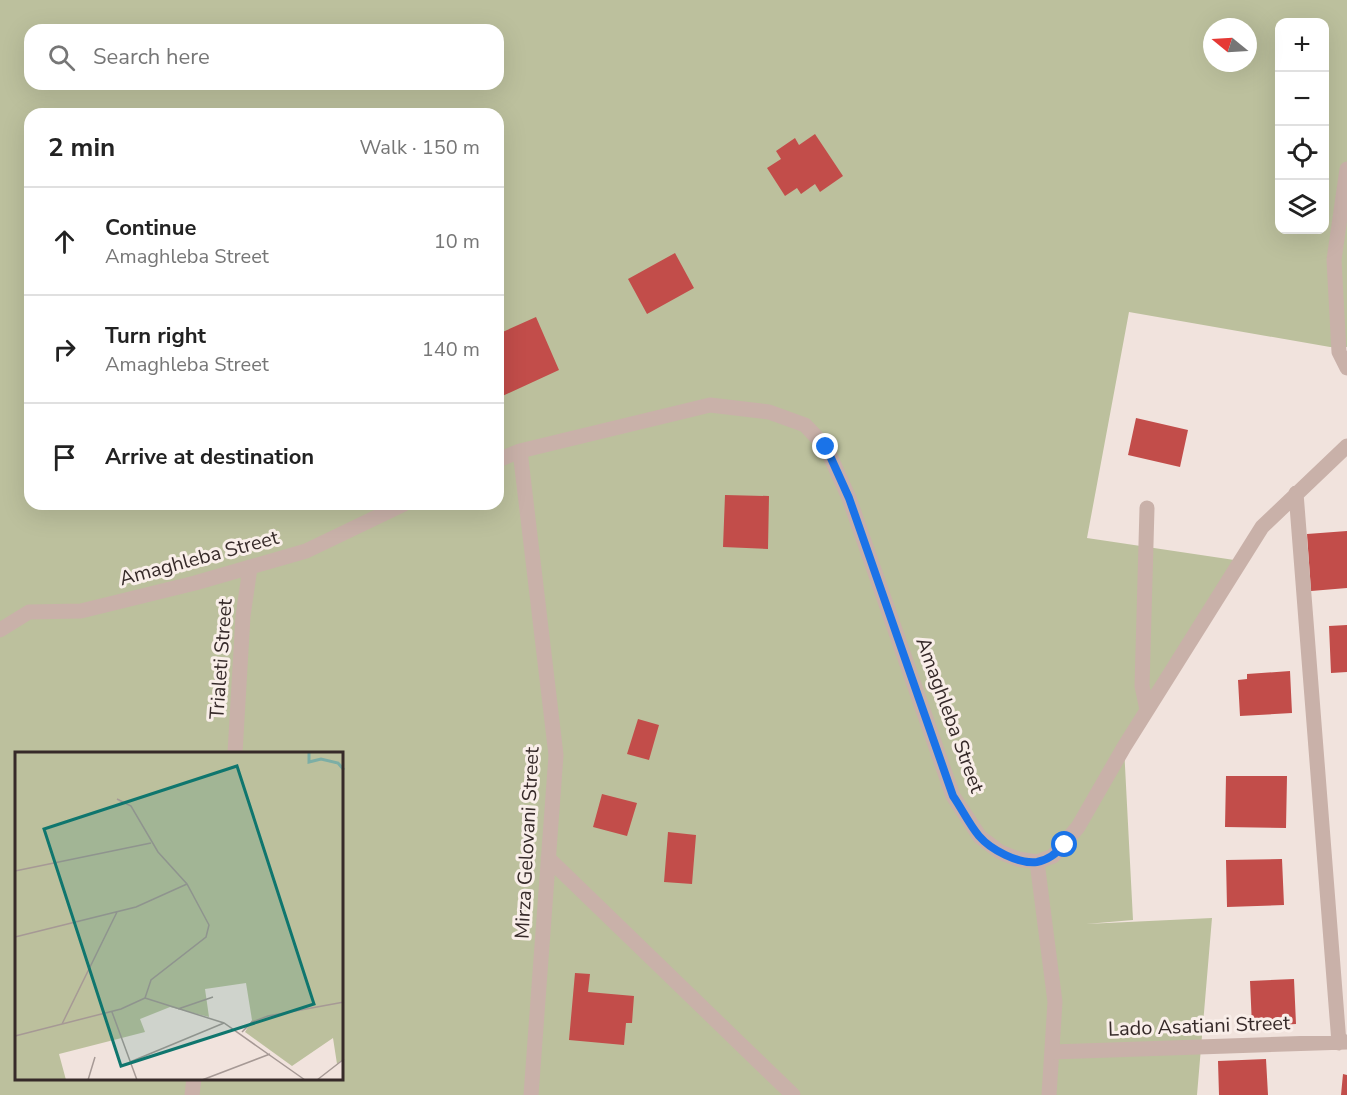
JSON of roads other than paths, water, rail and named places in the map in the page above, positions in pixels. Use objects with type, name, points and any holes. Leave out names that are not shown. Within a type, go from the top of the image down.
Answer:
[{"type":"street","points":[[1347,169],[1334,260],[1339,352],[1347,368]]},
{"type":"street","name":"Amaghleba Street","points":[[504,458],[520,451],[710,405],[769,412],[805,425],[826,447],[849,498],[953,796],[980,837],[1000,852],[1018,859],[1037,862]]},
{"type":"street","points":[[1049,1095],[1055,1002],[1037,862],[1053,856],[1065,845],[1078,827],[1124,747],[1262,527],[1347,446]]},
{"type":"street","name":"Mirza Gelovani Street","points":[[520,451],[556,755],[531,1095]]},
{"type":"street","points":[[1296,493],[1343,1043]]},
{"type":"street","points":[[1147,508],[1142,686],[1147,710]]},
{"type":"street","name":"Amaghleba Street","points":[[0,630],[28,612],[81,611],[250,568],[306,551],[391,510]]},
{"type":"street","name":"Trialeti Street","points":[[235,752],[243,616],[250,568]]},
{"type":"street","points":[[548,858],[793,1095]]},
{"type":"street","name":"Lado Asatiani Street","points":[[1052,1052],[1343,1043]]},
{"type":"street","points":[[192,1095],[194,1080]]}]
